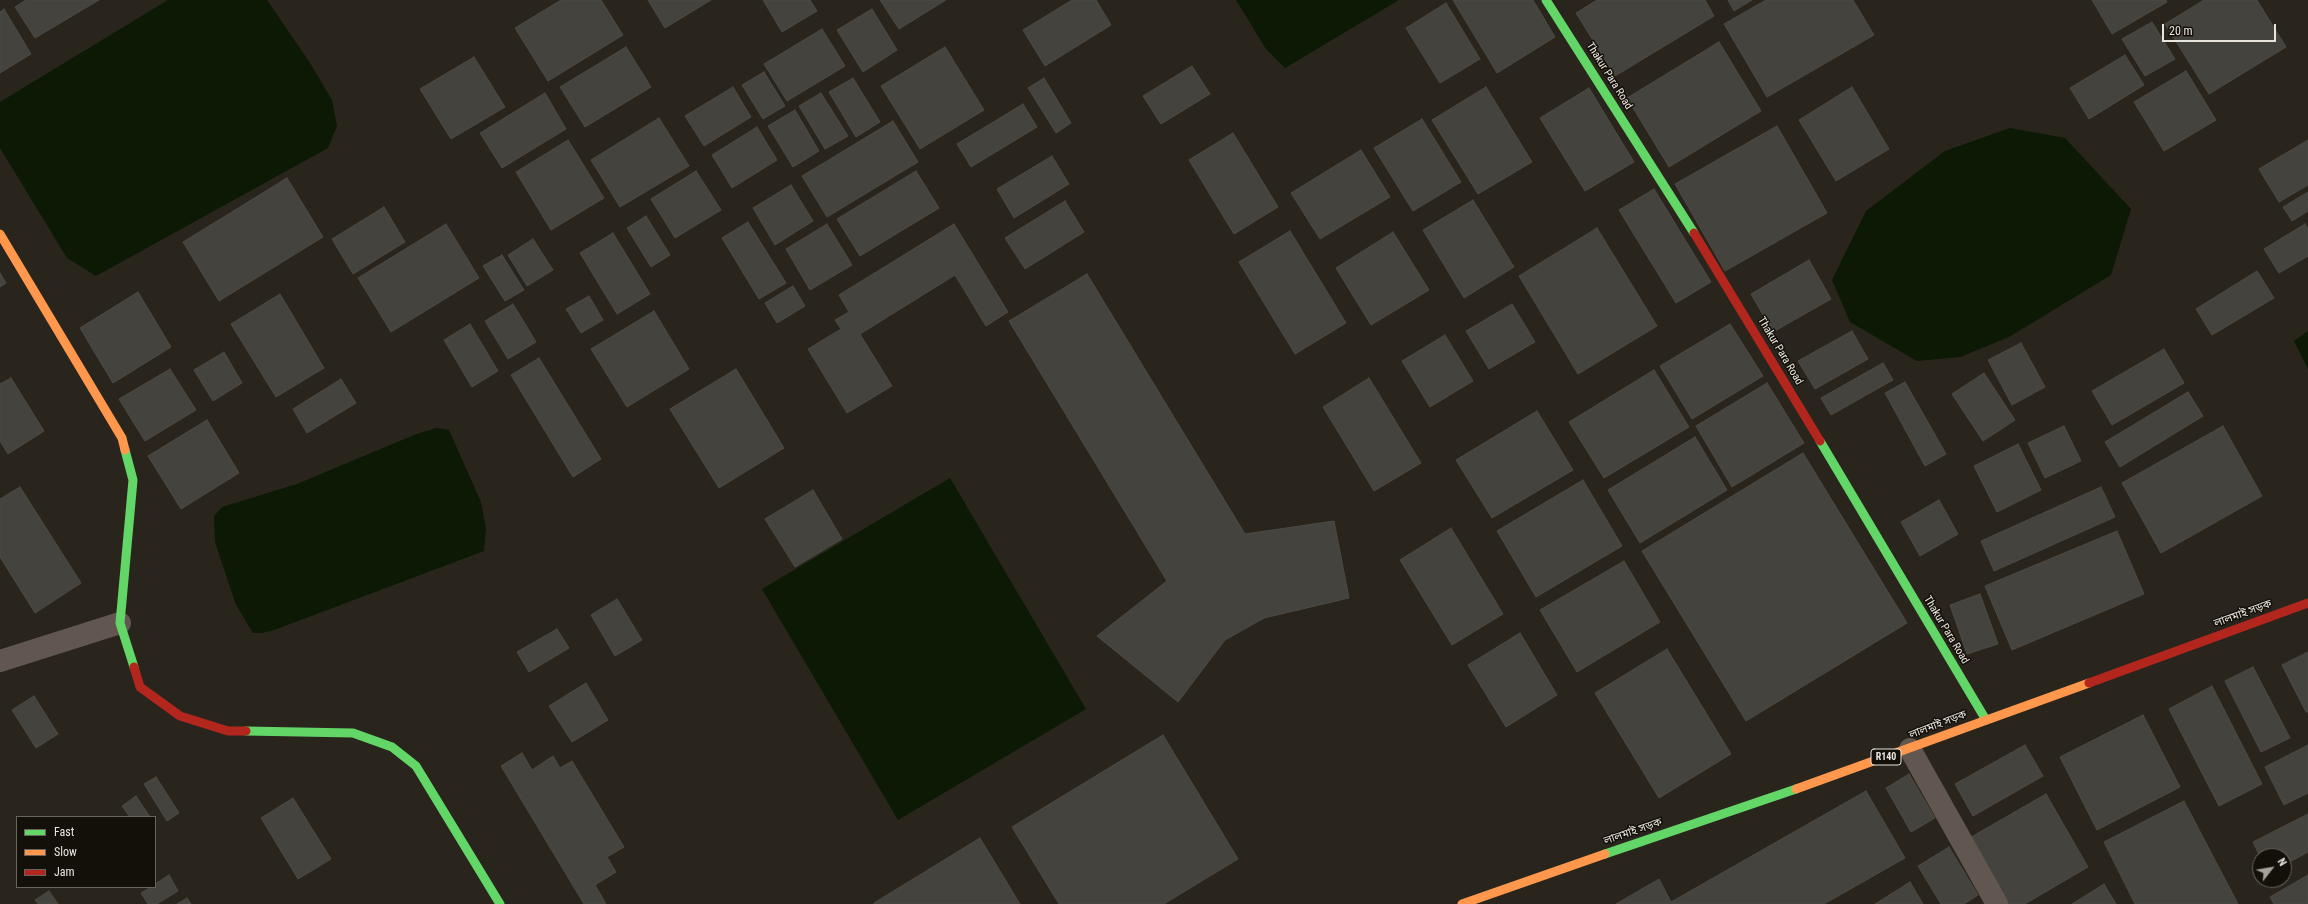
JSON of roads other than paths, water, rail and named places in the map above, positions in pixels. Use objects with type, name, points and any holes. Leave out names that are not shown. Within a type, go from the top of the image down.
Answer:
[{"type":"street","name":"Thakur Para Road","points":[[1546,0],[1717,269],[1986,720]]},
{"type":"street","points":[[0,234],[122,438],[133,480],[120,623],[140,687],[180,716],[228,731],[353,733],[392,747],[416,766],[500,904]]},
{"type":"street","name":"লালমাই সড়ক","points":[[1462,904],[1910,748],[2308,603]]},
{"type":"street","points":[[0,660],[120,623]]},
{"type":"street","points":[[1910,748],[1997,904]]}]
